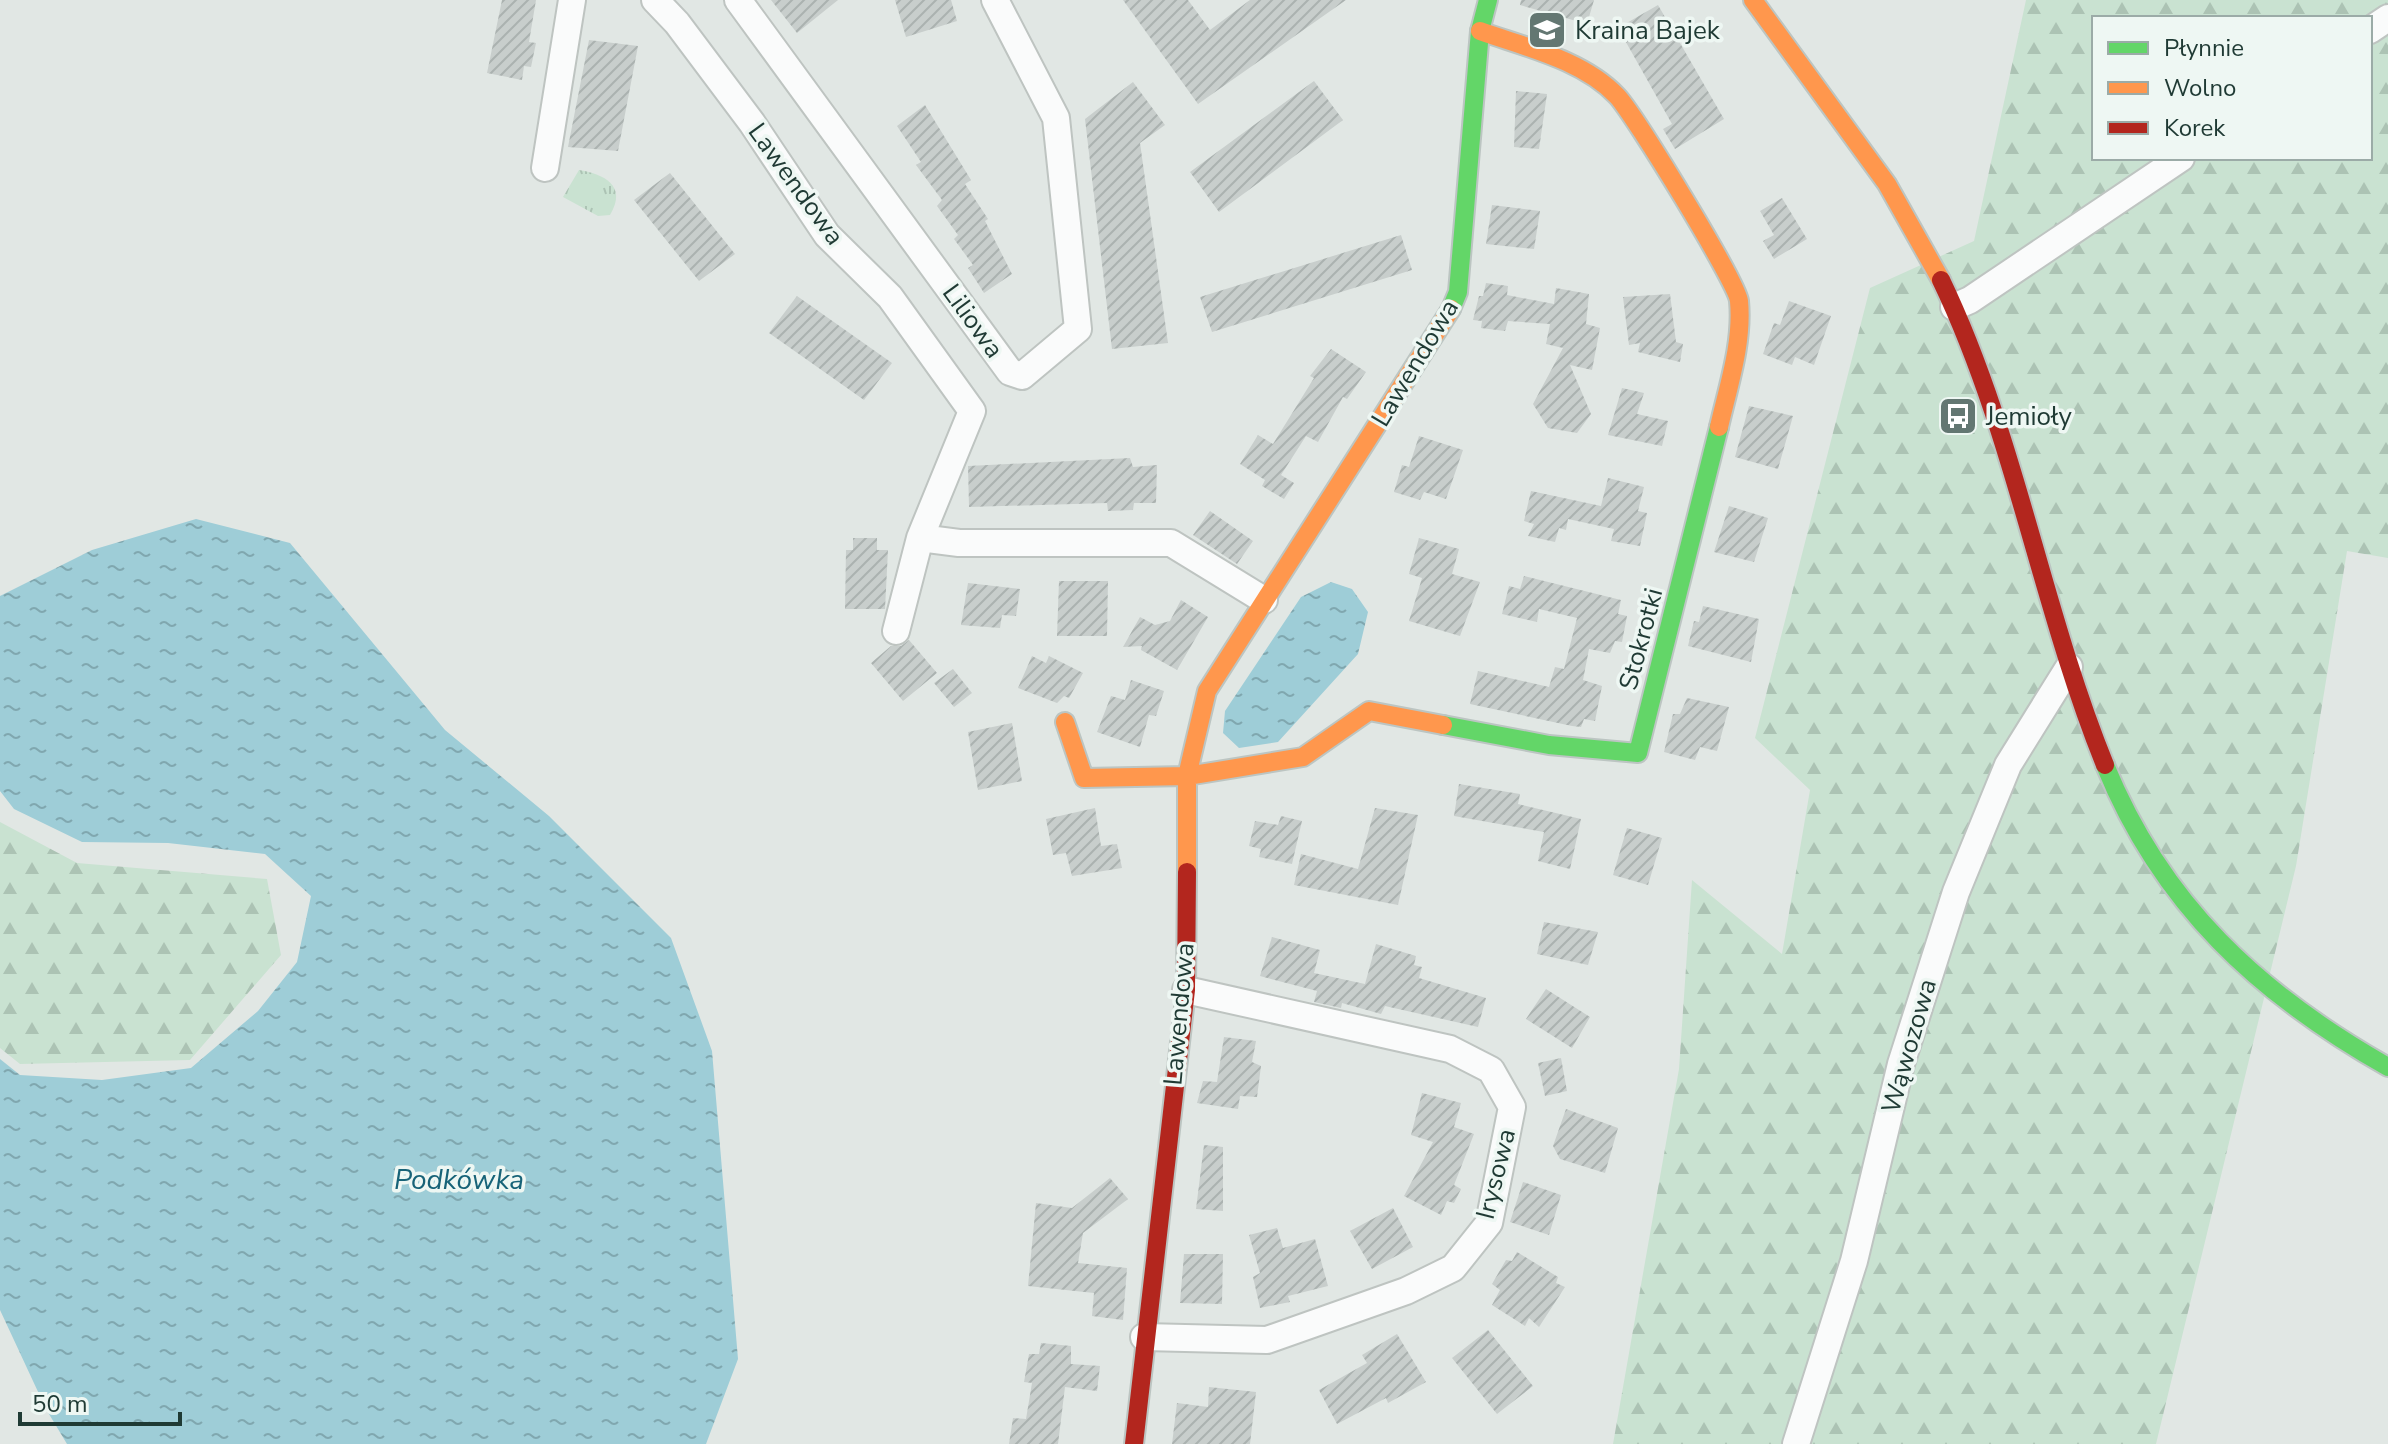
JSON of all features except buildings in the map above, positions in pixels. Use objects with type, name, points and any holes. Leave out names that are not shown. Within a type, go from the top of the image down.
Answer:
[{"type":"street","points":[[545,168],[572,0]]},
{"type":"street","name":"Lawendowa","points":[[655,0],[677,23],[752,123],[827,235],[890,297],[972,411],[920,538],[896,631]]},
{"type":"street","name":"Liliowa","points":[[738,0],[1010,372],[1022,376],[1078,329],[1056,118],[995,0]]},
{"type":"street","name":"Lawendowa","points":[[1134,1444],[1186,990],[1187,776],[1207,691],[1439,334],[1458,292],[1480,31],[1488,0]]},
{"type":"street","points":[[1753,0],[1863,145],[1924,240],[1992,406],[2069,667],[2101,756],[2149,853],[2201,925],[2262,984],[2322,1031],[2388,1067]]},
{"type":"street","name":"Stokrotki","points":[[1065,722],[1084,778],[1187,776],[1303,757],[1369,711],[1549,745],[1638,753],[1687,566],[1737,348],[1739,298],[1711,244],[1617,96],[1569,63],[1480,31]]},
{"type":"street","points":[[1954,307],[1970,300],[2178,160]]},
{"type":"street","points":[[920,538],[959,543],[1171,543],[1264,600]]},
{"type":"street","name":"Wąwozowa","points":[[1796,1444],[1854,1261],[1901,1064],[1956,892],[2008,765],[2069,667]]},
{"type":"street","name":"Irysowa","points":[[1144,1337],[1267,1340],[1406,1291],[1453,1268],[1489,1223],[1512,1107],[1491,1070],[1450,1049],[1186,990]]},
{"type":"green space","points":[[2026,0],[2388,0],[2388,558],[2347,551],[2296,866],[2156,1444],[1613,1444],[1679,1069],[1692,880],[1782,954],[1810,790],[1755,738],[1870,288],[1974,241]]},
{"type":"green space","points":[[579,170],[596,174],[610,183],[616,196],[610,215],[598,216],[563,197]]},
{"type":"green space","points":[[0,822],[77,863],[267,879],[281,955],[190,1060],[20,1064],[0,1048]]},
{"type":"water","name":"Podkówka","points":[[196,519],[290,543],[445,730],[549,816],[671,938],[712,1051],[738,1359],[706,1444],[67,1444],[46,1409],[0,1310],[0,1059],[20,1075],[102,1080],[191,1068],[258,1011],[297,962],[311,896],[265,854],[168,843],[82,842],[14,809],[0,791],[0,596],[92,550]]},
{"type":"water","points":[[1331,582],[1352,589],[1368,612],[1358,654],[1278,742],[1239,748],[1223,733],[1225,711],[1301,597]]},
{"type":"traffic: fast","points":[[1451,309],[1458,292],[1480,31],[1488,0]]},
{"type":"traffic: fast","points":[[1443,725],[1549,745],[1638,753],[1719,427]]},
{"type":"traffic: fast","points":[[2105,765],[2128,815],[2155,861],[2186,903],[2220,941],[2297,1009],[2388,1067]]},
{"type":"traffic: slow","points":[[1753,0],[1887,184],[1941,280]]},
{"type":"traffic: slow","points":[[1480,31],[1553,56],[1603,84],[1627,109],[1684,198],[1739,301],[1737,349],[1719,427]]},
{"type":"traffic: slow","points":[[1187,872],[1187,776],[1207,691],[1451,309]]},
{"type":"traffic: slow","points":[[1065,722],[1084,778],[1187,776],[1303,757],[1369,711],[1443,725]]},
{"type":"traffic: jam","points":[[1941,280],[1989,399],[2063,644],[2105,765]]},
{"type":"traffic: jam","points":[[1134,1444],[1186,990],[1187,872]]},
{"type":"place","name":"Kraina Bajek","points":[[1547,30]]},
{"type":"place","name":"Jemioły","points":[[1958,416]]}]
